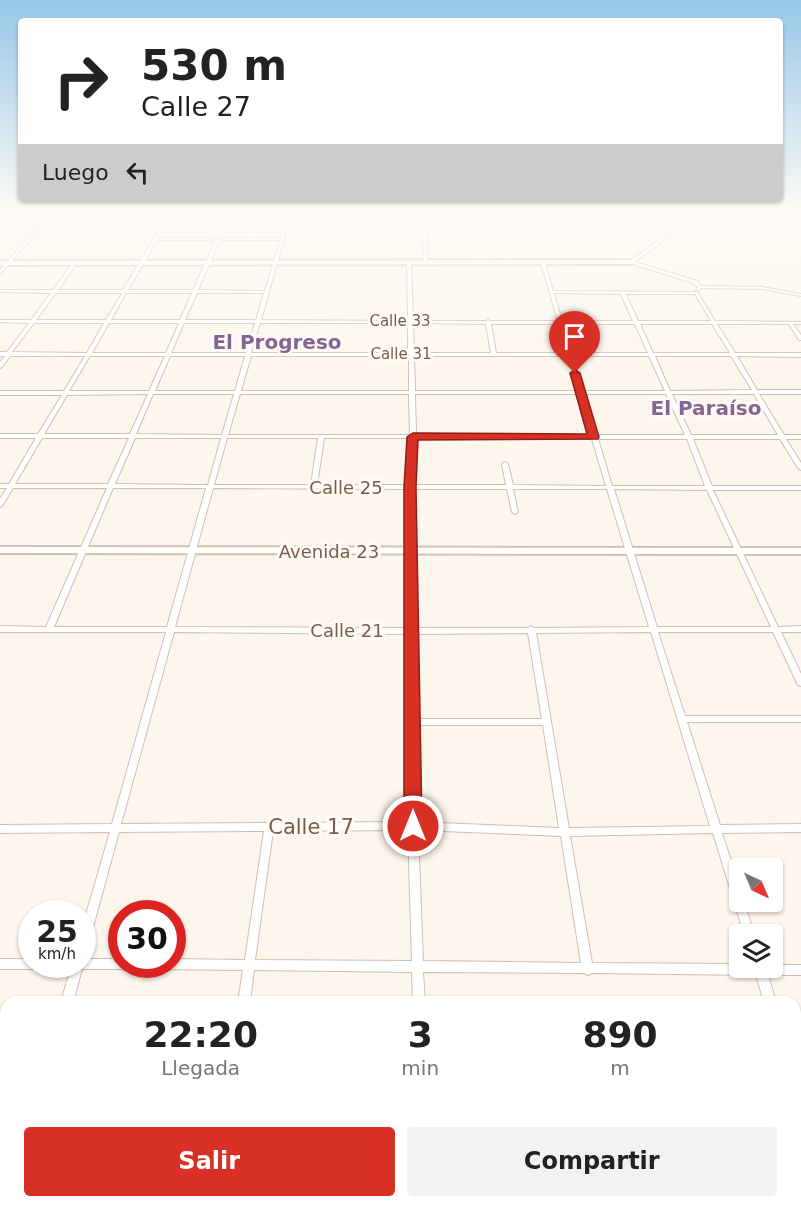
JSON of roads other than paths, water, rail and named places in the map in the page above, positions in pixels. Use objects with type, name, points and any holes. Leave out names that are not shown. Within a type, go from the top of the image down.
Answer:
[{"type":"street","points":[[0,366],[72,267]]},
{"type":"street","points":[[0,505],[139,267]]},
{"type":"street","points":[[49,629],[206,267]]},
{"type":"street","points":[[96,900],[210,487],[274,267]]},
{"type":"street","points":[[409,267],[413,437],[410,487],[413,826],[419,996]]},
{"type":"street","points":[[544,267],[609,488],[632,552],[746,924]]},
{"type":"street","points":[[649,267],[695,282],[700,287],[762,288],[801,295]]},
{"type":"street","points":[[696,293],[700,287]]},
{"type":"street","points":[[0,291],[266,292]]},
{"type":"street","points":[[551,292],[696,293]]},
{"type":"street","points":[[623,293],[689,437],[709,488],[801,683]]},
{"type":"street","points":[[696,293],[801,468]]},
{"type":"street","name":"Calle 33","points":[[0,321],[801,323]]},
{"type":"street","points":[[488,321],[494,354]]},
{"type":"street","points":[[790,323],[801,339]]},
{"type":"street","name":"Calle 31","points":[[0,354],[801,355]]},
{"type":"street","points":[[0,393],[801,392]]},
{"type":"street","points":[[0,436],[801,437]]},
{"type":"street","points":[[314,487],[321,436]]},
{"type":"street","points":[[505,464],[515,512]]},
{"type":"street","name":"Calle 25","points":[[0,486],[801,488]]},
{"type":"street","name":"Avenida 23","points":[[0,550],[801,551]]},
{"type":"street","name":"Calle 21","points":[[0,629],[412,631],[801,629]]},
{"type":"street","points":[[531,629],[588,970]]},
{"type":"street","points":[[683,719],[801,719]]},
{"type":"street","points":[[412,722],[547,722]]},
{"type":"street","name":"Calle 17","points":[[0,829],[413,826],[566,832],[801,828]]},
{"type":"street","points":[[245,996],[269,827]]},
{"type":"street","points":[[0,964],[18,964]]},
{"type":"street","points":[[186,965],[418,965],[588,970],[729,969]]},
{"type":"street","points":[[783,970],[801,970]]},
{"type":"street","points":[[69,996],[75,978]]},
{"type":"street","points":[[763,978],[768,996]]},
{"type":"district","name":"El Progreso","points":[[277,342]]},
{"type":"district","name":"El Paraíso","points":[[706,408]]}]
